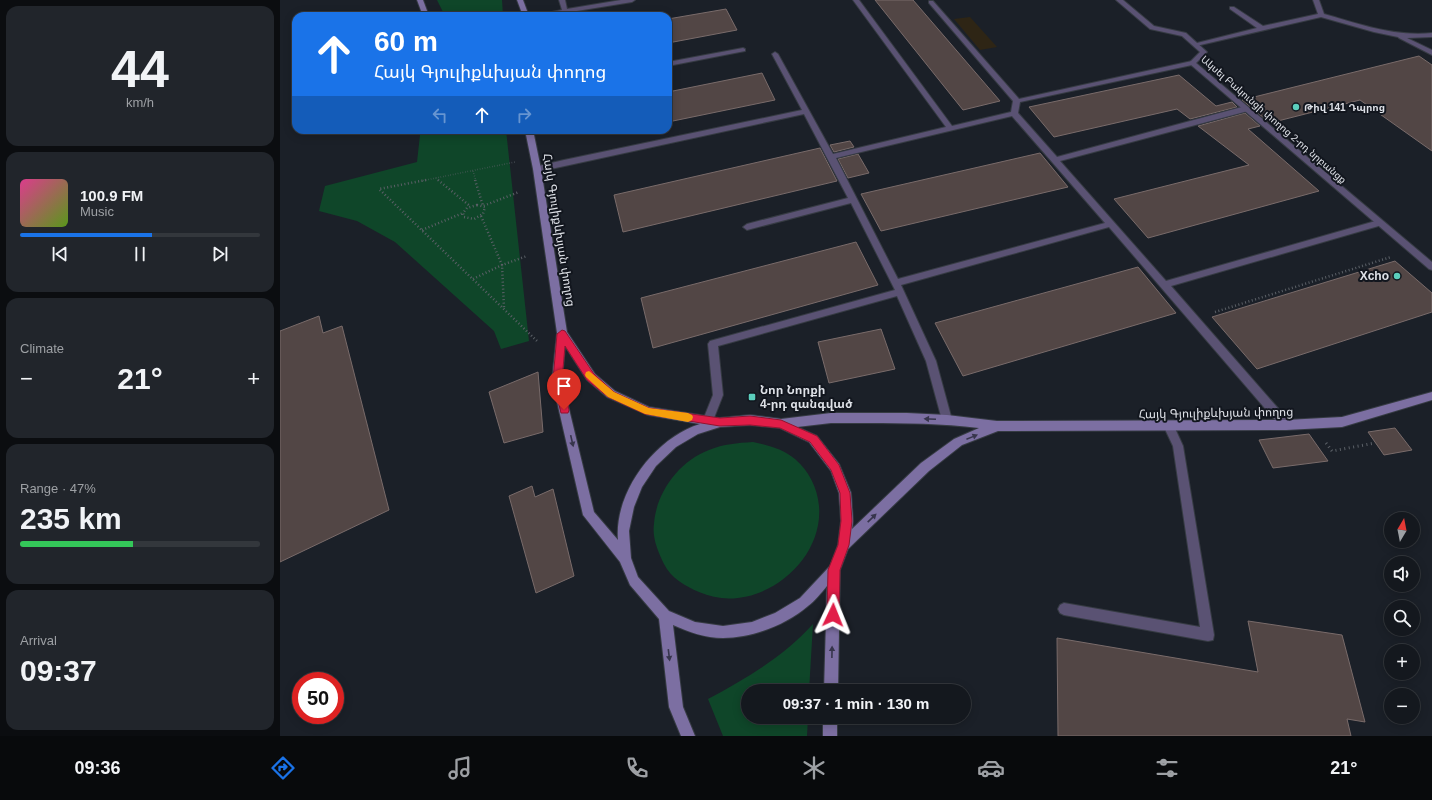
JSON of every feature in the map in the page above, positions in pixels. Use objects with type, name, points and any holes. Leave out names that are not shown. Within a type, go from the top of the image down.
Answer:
[{"type":"main road","points":[[420,0],[424,12]]},
{"type":"main road","points":[[520,0],[524,12]]},
{"type":"main road","name":"Հայկ Գյուլիքևխյան փողոց","points":[[530,134],[537,169],[562,334],[557,380],[589,515],[625,558]]},
{"type":"main road","name":"Հայկ Գյուլիքևխյան փողոց","points":[[562,334],[591,377],[611,394],[648,412],[720,422]]},
{"type":"main road","name":"Հայկ Գյուլիքևխյան փողոց","points":[[781,424],[831,418],[908,418],[947,420],[997,426],[1286,426],[1342,422],[1432,396]]},
{"type":"main road","points":[[831,684],[834,570],[844,545],[847,521],[845,493],[835,468],[813,439],[781,424],[750,420],[720,422],[696,430],[672,444],[652,462],[637,484],[628,507],[623,531],[625,558],[634,581],[665,616],[695,628],[723,632],[752,628],[779,618],[804,602],[834,570]]},
{"type":"main road","name":"Հայկ Գյուլիքևխյան փողոց","points":[[844,545],[925,466],[958,442],[997,426]]},
{"type":"main road","points":[[665,616],[676,707],[688,736]]},
{"type":"main road","points":[[830,724],[830,736]]},
{"type":"street","points":[[562,0],[565,11]]},
{"type":"street","points":[[559,12],[632,0]]},
{"type":"street","points":[[856,0],[950,128]]},
{"type":"street","name":"Ակսել Բակունցի փողոց 2-րդ նրբանցք","points":[[1119,0],[1152,28],[1184,34],[1196,44],[1204,52],[1192,63],[1432,267]]},
{"type":"street","points":[[1316,0],[1321,15]]},
{"type":"street","points":[[931,2],[1017,101]]},
{"type":"street","points":[[1232,8],[1263,29]]},
{"type":"street","points":[[1196,44],[1321,15],[1398,35],[1432,35]]},
{"type":"street","points":[[1398,35],[1432,53]]},
{"type":"street","points":[[672,63],[743,50]]},
{"type":"street","points":[[774,54],[831,156],[898,287],[931,361],[947,420]]},
{"type":"street","points":[[1017,101],[1192,63]]},
{"type":"street","points":[[1014,113],[1017,101]]},
{"type":"street","points":[[1055,160],[1245,109]]},
{"type":"street","points":[[537,169],[806,111]]},
{"type":"street","points":[[831,156],[1014,113]]},
{"type":"street","points":[[1014,113],[1286,426]]},
{"type":"street","points":[[747,227],[854,200]]},
{"type":"street","points":[[1164,285],[1379,223]]},
{"type":"street","points":[[708,420],[718,395],[713,344],[1111,224]]},
{"type":"street","points":[[1064,609],[1208,635],[1178,446],[1169,427]]},
{"type":"path","points":[[515,162],[379,189],[537,341]]},
{"type":"path","points":[[463,213],[463,215],[467,218],[474,219],[481,216],[485,212],[485,207],[483,206],[473,170]]},
{"type":"path","points":[[435,178],[470,206]]},
{"type":"path","points":[[422,230],[463,213],[470,206],[477,204],[483,206],[519,192]]},
{"type":"path","points":[[481,216],[502,265],[504,308]]},
{"type":"path","points":[[1193,319],[1412,250]]},
{"type":"path","points":[[473,280],[502,265],[527,256]]},
{"type":"shaded area","points":[[970,17],[997,47],[980,50],[954,19]]},
{"type":"green space","points":[[437,0],[502,0],[503,12],[443,12]]},
{"type":"green space","points":[[506,134],[529,341],[501,349],[494,331],[395,242],[357,221],[319,211],[325,186],[417,162],[420,135]]},
{"type":"green space","points":[[753,442],[780,450],[795,459],[808,474],[812,480],[818,499],[818,528],[810,548],[798,566],[782,580],[762,591],[742,597],[720,598],[699,592],[684,584],[674,577],[667,569],[655,540],[654,529],[656,512],[664,490],[679,470],[688,462],[698,455],[720,446]]},
{"type":"green space","points":[[813,624],[809,684],[741,684],[741,724],[808,724],[807,736],[723,736],[708,699],[764,666],[801,636]]},
{"type":"building","points":[[875,0],[913,0],[1000,101],[963,110]]},
{"type":"building","points":[[726,9],[737,30],[672,42],[672,18]]},
{"type":"building","name":"Թիվ 141 Դպրոց","points":[[1419,56],[1432,65],[1432,151],[1360,100],[1270,123],[1242,100]]},
{"type":"building","points":[[762,73],[775,100],[672,121],[672,91]]},
{"type":"building","points":[[1179,75],[1216,106],[1232,102],[1237,107],[1190,119],[1177,109],[1054,137],[1029,107]]},
{"type":"building","points":[[1245,113],[1260,126],[1248,129],[1319,191],[1148,238],[1114,199],[1249,165],[1198,126]]},
{"type":"building","points":[[850,141],[854,147],[834,152],[830,145]]},
{"type":"building","points":[[820,148],[837,181],[623,232],[614,195]]},
{"type":"building","points":[[1040,153],[1068,187],[881,231],[861,194]]},
{"type":"building","points":[[858,154],[869,173],[848,178],[838,159]]},
{"type":"building","points":[[856,242],[878,285],[653,348],[641,298]]},
{"type":"building","points":[[1395,261],[1432,293],[1432,312],[1257,369],[1212,317]]},
{"type":"building","points":[[1138,267],[1176,313],[963,376],[935,323]]},
{"type":"building","points":[[319,316],[323,333],[342,326],[389,510],[280,562],[280,331]]},
{"type":"building","points":[[881,329],[895,369],[829,383],[818,342]]},
{"type":"building","points":[[538,372],[543,432],[504,443],[489,392]]},
{"type":"building","points":[[1395,428],[1412,450],[1384,455],[1368,432]]},
{"type":"building","points":[[1309,434],[1328,461],[1273,468],[1259,440]]},
{"type":"building","points":[[532,486],[535,497],[553,489],[574,576],[536,593],[509,496]]},
{"type":"building","points":[[1248,621],[1342,635],[1365,722],[1347,719],[1351,736],[1058,736],[1057,638],[1258,672]]},
{"type":"slow traffic","points":[[589,375],[611,394],[648,412],[688,417]]},
{"type":"place","name":"Թիվ 141 Դպրոց","points":[[1296,107]]},
{"type":"place","name":"Xcho","points":[[1397,276]]},
{"type":"place","name":"Նոր Նորքի 4-րդ զանգված","points":[[752,397]]},
{"type":"route","points":[[564,410],[557,380],[562,334],[591,377],[611,394],[648,412],[720,422],[750,420],[781,424],[813,439],[835,468],[845,493],[847,521],[844,545],[834,570],[833,615]]}]
